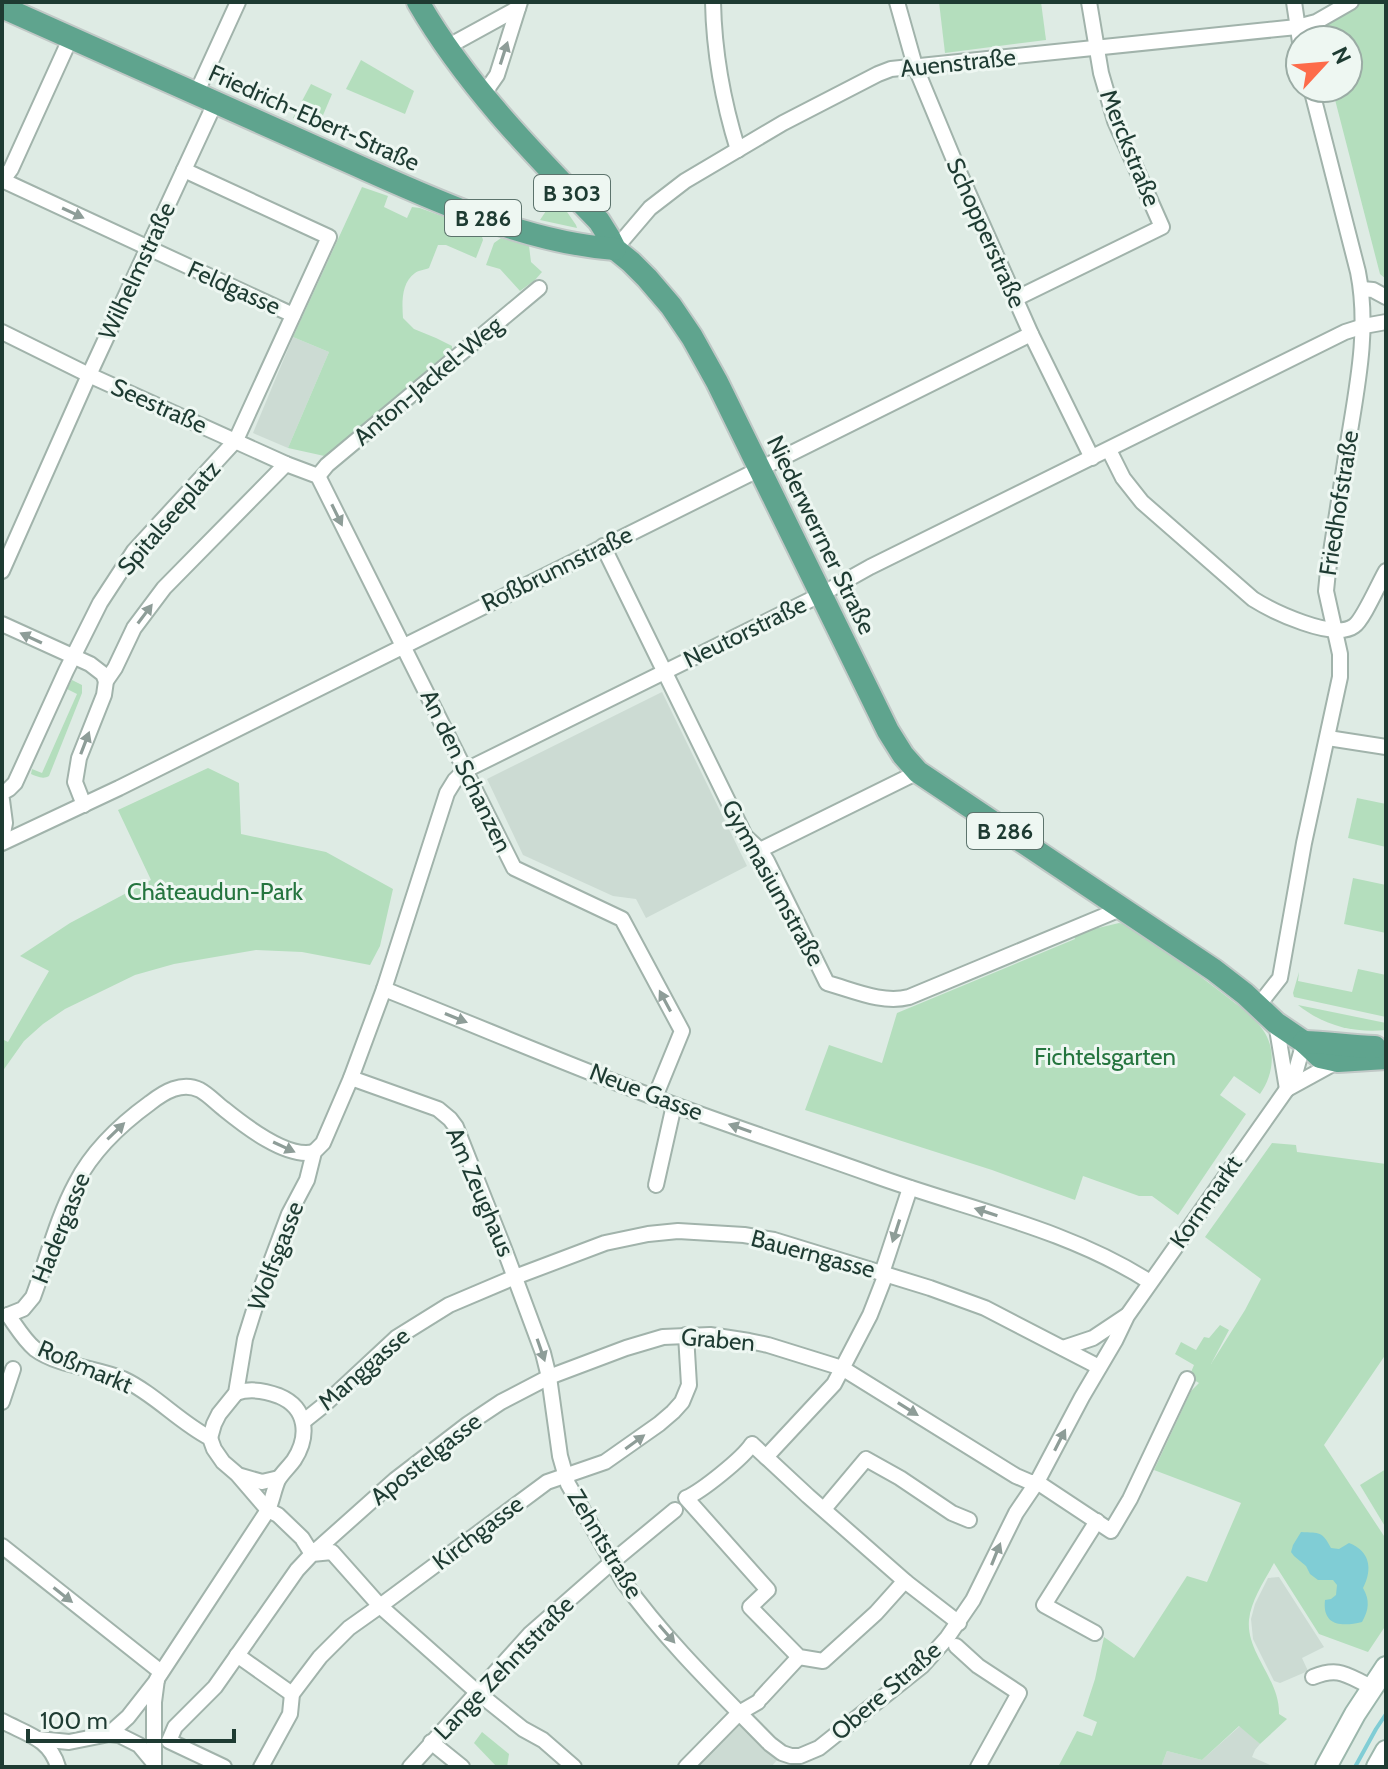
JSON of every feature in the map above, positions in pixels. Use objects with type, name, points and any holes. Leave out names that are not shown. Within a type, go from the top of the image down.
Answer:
[{"type":"main road","name":"Niederwerrner Straße","points":[[418,2],[483,95],[599,221],[615,249],[662,295],[692,337],[888,731],[918,772],[1214,970],[1258,1006]]},
{"type":"main road","name":"Friedrich-Ebert-Straße","points":[[2,7],[469,213],[572,244],[615,249]]},
{"type":"main road","name":"B 286","points":[[1258,1006],[1320,1057],[1338,1061]]},
{"type":"main road","points":[[1304,1042],[1386,1046]]},
{"type":"main road","points":[[1338,1061],[1386,1058]]},
{"type":"main road","points":[[1326,1767],[1355,1714],[1386,1667]]},
{"type":"main road","points":[[1377,1767],[1386,1751]]},
{"type":"street","name":"Wilhelmstraße","points":[[2,571],[184,170],[238,2]]},
{"type":"street","points":[[713,2],[721,83],[738,150]]},
{"type":"street","name":"Schopperstraße","points":[[897,2],[915,66],[959,172],[1031,334],[1092,458]]},
{"type":"street","name":"Merckstraße","points":[[1015,299],[1162,227],[1115,121],[1096,49],[1089,2]]},
{"type":"street","points":[[1294,2],[1297,24]]},
{"type":"street","name":"Auenstraße","points":[[1313,24],[1351,2]]},
{"type":"street","points":[[447,47],[519,5]]},
{"type":"street","points":[[483,95],[497,75],[519,5]]},
{"type":"street","name":"Auenstraße","points":[[615,249],[635,224],[685,181],[783,123],[891,69],[1284,35]]},
{"type":"street","points":[[2,180],[11,169],[71,37]]},
{"type":"street","name":"Friedhofstraße","points":[[1258,1006],[1280,978],[1304,843],[1340,677],[1340,654],[1326,591],[1364,326],[1362,289],[1315,104]]},
{"type":"street","name":"Spitalseeplatz","points":[[2,793],[15,783],[100,603],[134,551],[236,440],[329,237],[184,170]]},
{"type":"street","name":"Feldgasse","points":[[2,180],[293,315]]},
{"type":"street","name":"Anton-Jackel-Weg","points":[[318,476],[327,465],[539,288]]},
{"type":"street","points":[[1362,289],[1373,290],[1386,297]]},
{"type":"street","name":"Neutorstraße","points":[[464,771],[1331,339],[1364,326],[1386,322]]},
{"type":"street","name":"Seestraße","points":[[2,332],[89,375],[318,476]]},
{"type":"street","name":"Roßbrunnstraße","points":[[2,841],[84,805],[1031,334]]},
{"type":"street","points":[[1109,450],[1123,478],[1142,502],[1253,599],[1273,611],[1334,630],[1345,630],[1360,619],[1386,571]]},
{"type":"street","name":"Spitalseeplatz","points":[[84,805],[75,782],[79,758],[104,695],[106,681],[134,628],[164,588],[286,464]]},
{"type":"street","points":[[318,476],[404,647]]},
{"type":"street","name":"Gymnasiumstraße","points":[[603,546],[745,836],[760,850],[827,983],[888,1000],[909,997],[1123,908]]},
{"type":"street","points":[[2,624],[97,669],[106,681]]},
{"type":"street","name":"An den Schanzen","points":[[404,647],[514,868],[622,919],[629,931],[682,1031],[655,1097]]},
{"type":"street","points":[[1328,738],[1386,747]]},
{"type":"street","points":[[351,1078],[384,989],[447,793],[464,771]]},
{"type":"street","points":[[760,850],[918,772]]},
{"type":"street","points":[[2,800],[5,823],[2,841]]},
{"type":"street","name":"Neue Gasse","points":[[384,989],[674,1105],[1060,1238],[1099,1253],[1150,1282]]},
{"type":"street","points":[[1276,1023],[1287,1089]]},
{"type":"street","name":"Kornmarkt","points":[[1037,1482],[1127,1316],[1287,1089],[1295,1074],[1304,1042]]},
{"type":"street","name":"Kornmarkt","points":[[1287,1089],[1338,1061]]},
{"type":"street","name":"Wolfsgasse","points":[[210,1438],[219,1414],[236,1393],[245,1339],[289,1214],[307,1180],[314,1152],[323,1143],[351,1078]]},
{"type":"street","name":"Am Zeughaus","points":[[351,1078],[438,1109],[450,1119],[456,1127],[515,1277]]},
{"type":"street","name":"Hadergasse","points":[[5,1314],[23,1309],[33,1297],[67,1203],[88,1163],[113,1134],[165,1092],[181,1087],[195,1088],[265,1138],[294,1153],[305,1155],[314,1152]]},
{"type":"street","points":[[656,1185],[674,1105]]},
{"type":"street","points":[[766,1457],[828,1392],[842,1368],[870,1315],[910,1188]]},
{"type":"street","name":"Bauerngasse","points":[[515,1277],[619,1238],[678,1231],[744,1235],[774,1240],[884,1273],[985,1308],[1099,1367]]},
{"type":"street","name":"Zehntstraße","points":[[515,1277],[543,1353],[560,1456],[572,1491],[632,1594],[739,1713],[782,1753],[786,1762]]},
{"type":"street","name":"Manggasse","points":[[109,1734],[128,1717],[159,1676],[268,1510],[279,1478],[296,1457],[304,1439],[304,1421],[396,1338],[449,1305],[515,1277]]},
{"type":"street","name":"Roßmarkt","points":[[5,1314],[23,1337],[42,1354],[123,1379],[210,1438],[223,1462],[268,1510],[278,1515],[302,1538],[312,1554]]},
{"type":"street","name":"Kornmarkt","points":[[1063,1348],[1093,1338],[1127,1316]]},
{"type":"street","name":"Kirchgasse","points":[[261,1767],[290,1714],[292,1694],[320,1657],[349,1628],[547,1482],[605,1462],[673,1412],[687,1394],[689,1385],[686,1335]]},
{"type":"street","name":"Graben","points":[[549,1377],[663,1337],[710,1335],[749,1341],[842,1368],[1021,1478],[1037,1482],[1097,1521]]},
{"type":"street","points":[[2,1402],[13,1369]]},
{"type":"street","name":"Apostelgasse","points":[[224,1767],[169,1741],[175,1727],[215,1687],[297,1570],[395,1480],[468,1424],[501,1402],[549,1377]]},
{"type":"street","points":[[1095,1633],[1044,1605],[1097,1521],[1111,1531],[1130,1499],[1187,1379]]},
{"type":"street","points":[[236,1393],[262,1391],[286,1399],[304,1421]]},
{"type":"street","points":[[906,1582],[823,1661],[799,1657],[750,1607],[768,1590],[686,1498],[732,1464],[752,1444],[906,1582],[959,1623]]},
{"type":"street","points":[[824,1509],[866,1459],[952,1513],[969,1520]]},
{"type":"street","points":[[237,1474],[262,1482],[279,1478]]},
{"type":"street","name":"Obere Straße","points":[[786,1762],[809,1753],[841,1731],[922,1666],[959,1623],[989,1572],[1001,1540],[1037,1482]]},
{"type":"street","name":"Lange Zehntstraße","points":[[410,1767],[530,1634],[675,1510]]},
{"type":"street","points":[[2,1546],[159,1676],[154,1702],[154,1765]]},
{"type":"street","points":[[312,1554],[332,1552],[380,1606],[477,1692],[574,1767]]},
{"type":"street","points":[[956,1646],[978,1666],[1019,1693],[978,1767]]},
{"type":"street","points":[[237,1655],[292,1694]]},
{"type":"street","points":[[686,1767],[739,1713],[759,1700],[799,1657]]},
{"type":"street","points":[[1313,1677],[1335,1671],[1372,1687]]},
{"type":"street","points":[[2,1721],[46,1744],[58,1767]]},
{"type":"street","points":[[38,1739],[69,1742],[109,1734],[139,1745],[154,1765]]},
{"type":"street","points":[[431,1742],[462,1767]]},
{"type":"shaded area","points":[[293,337],[329,352],[288,448],[253,433]]},
{"type":"shaded area","points":[[662,692],[747,866],[646,918],[636,899],[613,896],[523,855],[487,779]]},
{"type":"shaded area","points":[[1279,1577],[1324,1647],[1302,1658],[1308,1671],[1280,1683],[1274,1681],[1253,1639],[1251,1619],[1268,1578]]},
{"type":"shaded area","points":[[737,1722],[778,1759],[771,1767],[691,1767]]},
{"type":"shaded area","points":[[1240,1726],[1260,1744],[1252,1757],[1275,1767],[1161,1767],[1167,1751],[1202,1760]]},
{"type":"green space","points":[[939,2],[1041,2],[1046,40],[945,53]]},
{"type":"green space","points":[[1359,2],[1386,2],[1386,279],[1380,274],[1336,104],[1364,104],[1364,24],[1321,24]]},
{"type":"green space","points":[[361,60],[414,91],[405,114],[346,89]]},
{"type":"green space","points":[[311,84],[332,94],[318,127],[293,118]]},
{"type":"green space","points":[[362,187],[388,196],[384,207],[407,218],[412,207],[420,208],[480,230],[483,240],[476,258],[446,245],[438,245],[429,268],[410,277],[405,288],[403,318],[414,329],[452,346],[452,352],[329,457],[288,448],[329,352],[293,337]]},
{"type":"green space","points":[[556,196],[576,225],[577,228],[540,220]]},
{"type":"green space","points":[[501,238],[529,246],[531,262],[542,272],[520,291],[500,269],[486,265],[494,243]]},
{"type":"green space","points":[[72,680],[82,685],[82,693],[49,776],[37,777],[31,774],[32,769],[42,773],[77,694],[67,689]]},
{"type":"green space","name":"Châteaudun-Park","points":[[208,768],[239,783],[241,834],[326,852],[393,889],[380,946],[370,965],[302,952],[256,950],[174,964],[135,975],[65,1009],[43,1024],[24,1041],[2,1072],[2,1039],[8,1042],[49,971],[20,956],[70,923],[151,880],[118,810]]},
{"type":"green space","points":[[1357,798],[1386,804],[1386,847],[1348,838]]},
{"type":"green space","points":[[1353,878],[1386,885],[1386,933],[1344,924]]},
{"type":"green space","name":"Fichtelsgarten","points":[[1119,923],[1176,959],[1251,1016],[1267,1038],[1272,1054],[1268,1079],[1260,1094],[1234,1076],[1220,1095],[1246,1114],[1178,1215],[1152,1196],[1139,1196],[1083,1176],[1075,1200],[805,1110],[829,1045],[882,1063],[897,1013],[1075,939],[1073,934]]},
{"type":"green space","points":[[1358,969],[1386,975],[1386,1017],[1294,997],[1299,972],[1298,981],[1352,992]]},
{"type":"green space","points":[[1298,1005],[1386,1023],[1386,1030],[1362,1030],[1329,1023]]},
{"type":"green space","points":[[1272,1143],[1296,1145],[1297,1152],[1386,1164],[1386,1354],[1324,1445],[1386,1539],[1386,1625],[1368,1652],[1319,1634],[1274,1563],[1252,1605],[1249,1632],[1274,1689],[1279,1714],[1287,1719],[1260,1744],[1239,1726],[1202,1760],[1167,1751],[1161,1767],[1058,1767],[1077,1731],[1092,1736],[1097,1722],[1083,1716],[1104,1637],[1134,1658],[1187,1576],[1207,1582],[1241,1503],[1154,1470],[1191,1391],[1199,1383],[1189,1377],[1194,1365],[1175,1354],[1181,1342],[1196,1350],[1204,1337],[1209,1338],[1220,1325],[1229,1330],[1211,1364],[1261,1279],[1205,1237]]},
{"type":"green space","points":[[1386,1469],[1386,1528],[1360,1485]]},
{"type":"green space","points":[[482,1732],[509,1754],[507,1767],[497,1767],[474,1743]]},
{"type":"water","points":[[1301,1532],[1320,1534],[1331,1548],[1339,1549],[1349,1543],[1365,1556],[1369,1568],[1363,1588],[1368,1605],[1362,1622],[1341,1624],[1330,1620],[1325,1600],[1336,1595],[1337,1585],[1333,1580],[1318,1580],[1291,1552]]},
{"type":"waterway","points":[[1355,1767],[1386,1714]]}]
